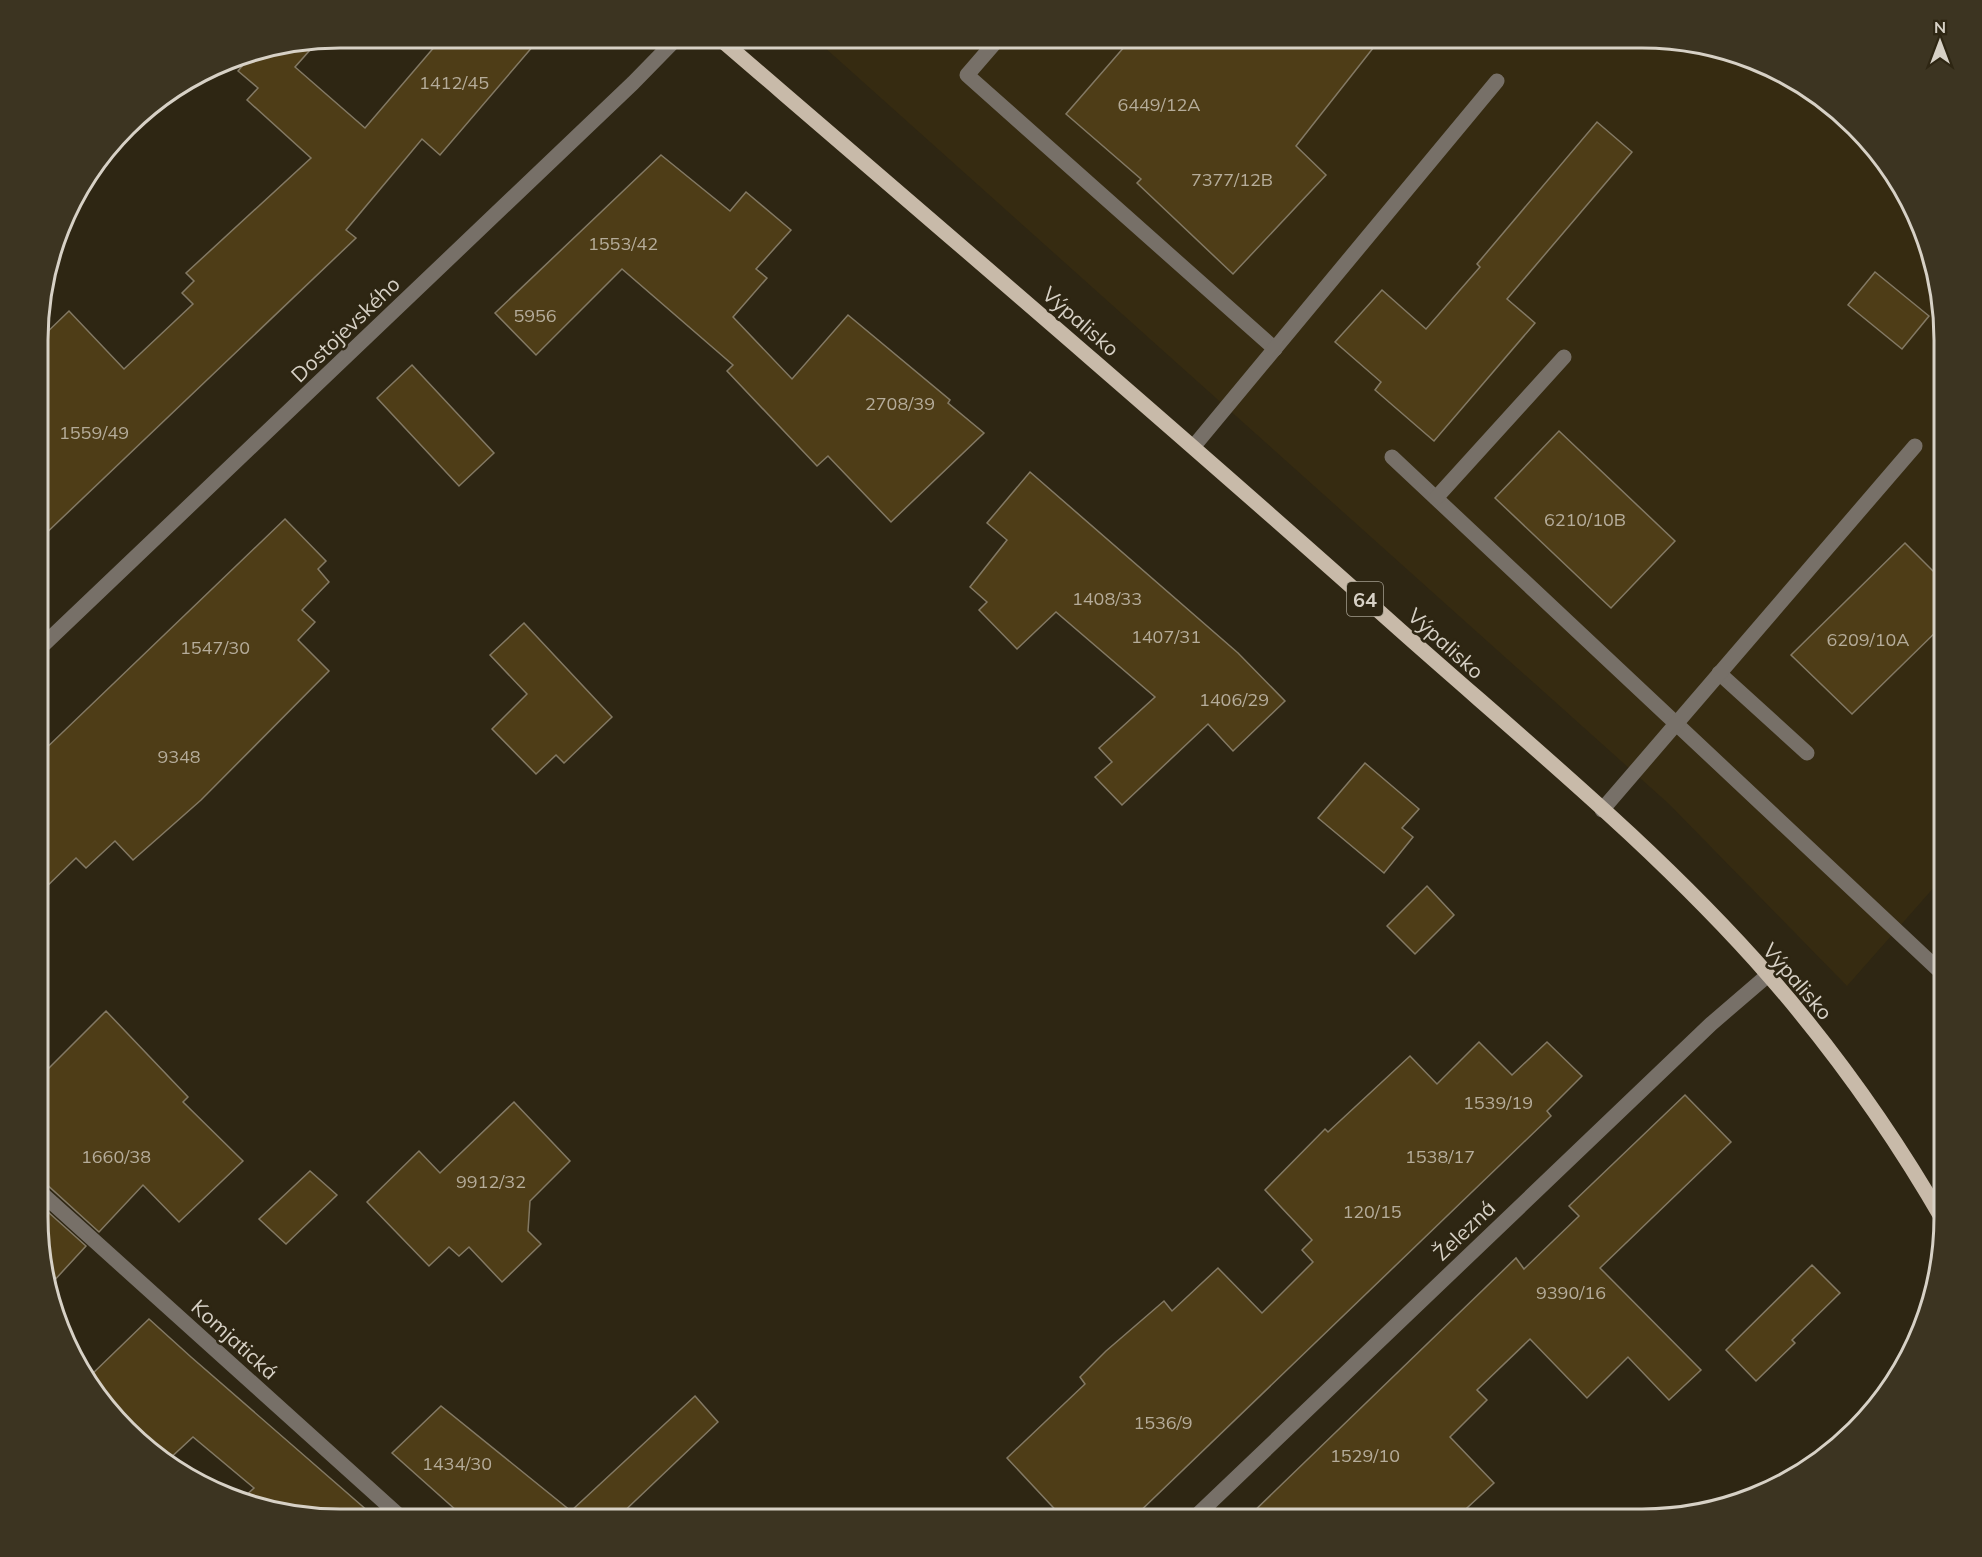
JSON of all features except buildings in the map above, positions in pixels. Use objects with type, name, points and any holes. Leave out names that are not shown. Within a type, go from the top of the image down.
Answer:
[{"type":"main road","name":"Výpalisko","points":[[731,48],[1194,446],[1602,810],[1684,888],[1768,975],[1826,1045],[1890,1133],[1934,1206]]},
{"type":"street","name":"Dostojevského","points":[[48,640],[667,48]]},
{"type":"street","points":[[990,48],[967,75],[1275,350]]},
{"type":"street","points":[[1194,446],[1497,81]]},
{"type":"street","points":[[1436,498],[1564,357]]},
{"type":"street","points":[[1602,810],[1915,446]]},
{"type":"street","points":[[1392,458],[1934,966]]},
{"type":"street","points":[[1719,674],[1808,753]]},
{"type":"street","name":"Železná","points":[[1203,1509],[1711,1024],[1768,975]]},
{"type":"street","name":"Komjatická","points":[[48,1199],[392,1509]]},
{"type":"shaded area","points":[[825,48],[1642,48],[1680,50],[1717,58],[1754,70],[1788,87],[1820,108],[1874,162],[1895,194],[1912,228],[1924,265],[1932,302],[1934,340],[1934,887],[1847,986],[1669,804]]}]
